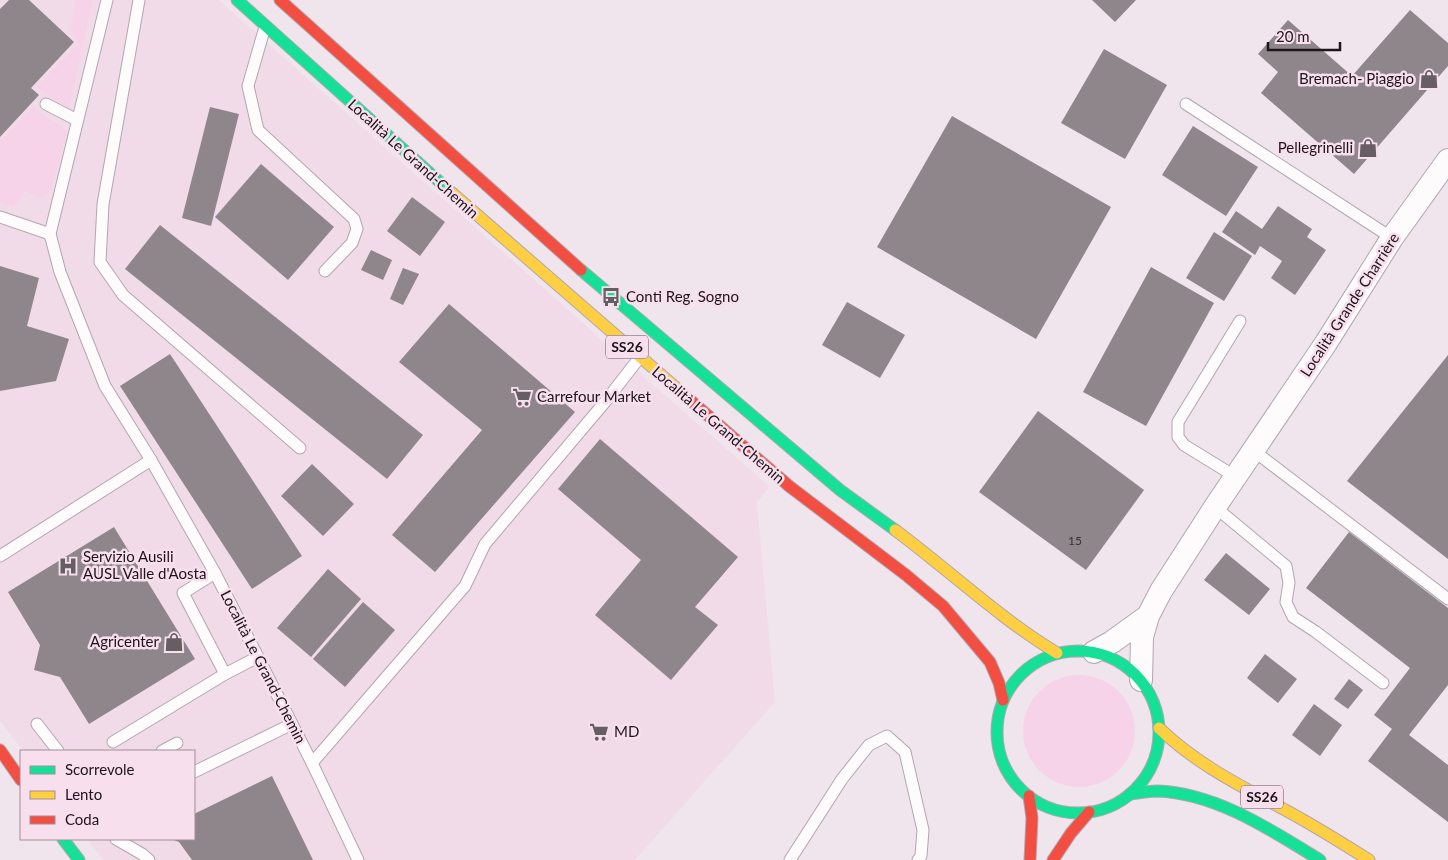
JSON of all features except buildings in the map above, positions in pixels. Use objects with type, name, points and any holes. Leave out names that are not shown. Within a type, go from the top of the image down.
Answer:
[{"type":"main road","name":"Località Le Grand-Chemin","points":[[237,0],[459,200],[789,486],[906,575],[943,606],[990,662],[999,683],[1002,700]]},
{"type":"main road","name":"Località Le Grand-Chemin","points":[[280,0],[611,297],[738,405],[840,490],[925,552],[1030,637],[1057,653]]},
{"type":"main road","name":"Località Le Grand-Chemin","points":[[1079,650],[1094,652],[1108,656],[1122,664],[1141,680],[1157,712],[1159,728],[1157,750],[1153,764],[1146,777],[1130,794],[1106,808],[1088,812],[1060,811],[1042,805],[1029,796],[1013,780],[1004,766],[998,750],[996,734],[998,717],[1002,700],[1011,685],[1021,673],[1044,657],[1079,650]]},
{"type":"main road","name":"SS26","points":[[1159,728],[1171,741],[1190,756],[1237,784],[1319,828],[1369,860]]},
{"type":"main road","points":[[0,750],[20,779]]},
{"type":"main road","name":"Località Le Grand-Chemin","points":[[1130,794],[1156,791],[1184,795],[1208,802],[1244,818],[1320,860]]},
{"type":"main road","points":[[1029,796],[1032,818],[1030,860]]},
{"type":"main road","points":[[1053,860],[1088,812]]},
{"type":"main road","points":[[64,840],[79,860]]},
{"type":"street","name":"Località Grande Charrière","points":[[1141,680],[1142,637],[1148,616],[1180,560],[1326,344],[1392,238],[1448,160]]},
{"type":"street","name":"Località Grande Charrière","points":[[1094,652],[1112,642],[1148,616]]},
{"type":"lane","name":"Località Le Grand-Chemin","points":[[107,0],[50,234],[60,272],[106,386],[216,573],[312,763],[358,860]]},
{"type":"lane","points":[[138,0],[102,204],[100,262],[123,295],[300,448]]},
{"type":"lane","points":[[266,26],[248,86],[258,130],[354,219],[357,229],[352,243],[325,272]]},
{"type":"lane","points":[[46,104],[77,120]]},
{"type":"lane","points":[[1186,104],[1392,238]]},
{"type":"lane","points":[[0,217],[50,234]]},
{"type":"lane","points":[[1236,477],[1184,445],[1178,438],[1178,422],[1240,320]]},
{"type":"lane","points":[[312,763],[465,586],[485,544],[605,402],[640,357]]},
{"type":"lane","points":[[1254,451],[1448,599]]},
{"type":"lane","points":[[0,556],[151,460]]},
{"type":"lane","points":[[1215,507],[1286,566],[1289,583],[1286,602],[1293,618],[1316,632],[1383,683]]},
{"type":"lane","points":[[216,573],[183,593],[225,674]]},
{"type":"lane","points":[[113,742],[225,674],[258,657]]},
{"type":"lane","points":[[37,724],[57,750]]},
{"type":"lane","points":[[195,772],[292,724]]},
{"type":"lane","points":[[790,860],[848,772],[869,744],[887,736],[905,752],[923,830],[921,856],[918,860]]},
{"type":"lane","points":[[164,750],[177,743]]},
{"type":"lane","points":[[118,840],[142,854],[148,860]]},
{"type":"shaded area","points":[[0,0],[219,0],[769,486],[757,503],[775,702],[635,860],[103,860],[88,840],[195,840],[195,750],[22,750],[0,721]]},
{"type":"shaded area","points":[[76,0],[93,0],[69,109],[36,87],[78,44],[71,28]]},
{"type":"shaded area","points":[[33,107],[68,131],[50,192],[40,198],[25,191],[14,207],[0,202],[0,141]]},
{"type":"shaded area","points":[[1079,675],[1090,676],[1100,680],[1118,692],[1130,710],[1134,720],[1134,742],[1130,752],[1118,770],[1100,782],[1090,786],[1079,787],[1068,786],[1058,782],[1040,770],[1028,752],[1024,742],[1023,731],[1024,720],[1028,710],[1040,692],[1058,680],[1068,676]]},
{"type":"traffic: fast","points":[[237,0],[452,193]]},
{"type":"traffic: fast","points":[[581,270],[840,490],[895,530]]},
{"type":"traffic: fast","points":[[1086,651],[1109,657],[1129,669],[1141,681],[1156,708],[1159,732],[1158,748],[1153,763],[1141,783],[1129,795],[1102,810],[1070,813],[1047,807],[1027,795],[1015,783],[1000,756],[997,724],[1003,701],[1015,681],[1027,669],[1054,654],[1086,651]]},
{"type":"traffic: fast","points":[[1130,794],[1157,791],[1179,793],[1200,798],[1242,815],[1320,860]]},
{"type":"traffic: fast","points":[[64,840],[79,860]]},
{"type":"traffic: slow","points":[[452,193],[690,400]]},
{"type":"traffic: slow","points":[[895,530],[1015,625],[1057,653]]},
{"type":"traffic: slow","points":[[1159,728],[1188,753],[1220,774],[1308,823],[1369,860]]},
{"type":"traffic: jam","points":[[280,0],[581,270]]},
{"type":"traffic: jam","points":[[690,400],[789,486],[906,575],[943,606],[990,662],[999,683],[1003,700]]},
{"type":"traffic: jam","points":[[0,750],[20,779]]},
{"type":"traffic: jam","points":[[1029,796],[1032,818],[1030,860]]},
{"type":"traffic: jam","points":[[1053,860],[1071,833],[1089,812]]},
{"type":"place","name":"Bremach- Piaggio","points":[[1429,79]]},
{"type":"place","name":"Pellegrinelli","points":[[1368,148]]},
{"type":"place","name":"Conti Reg. Sogno","points":[[611,297]]},
{"type":"place","name":"Carrefour Market","points":[[522,397]]},
{"type":"place","name":"Servizio Ausili AUSL Valle d'Aosta","points":[[68,566]]},
{"type":"place","name":"Agricenter","points":[[174,642]]},
{"type":"place","name":"MD","points":[[599,732]]}]
